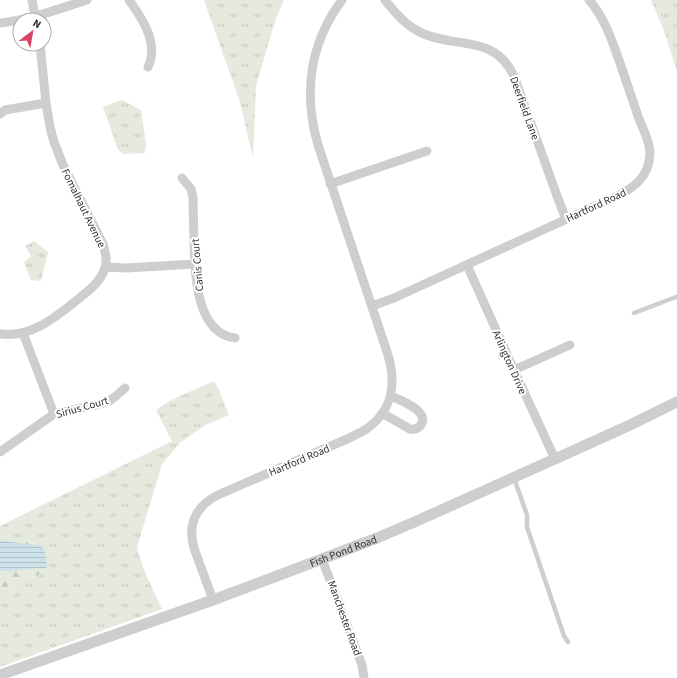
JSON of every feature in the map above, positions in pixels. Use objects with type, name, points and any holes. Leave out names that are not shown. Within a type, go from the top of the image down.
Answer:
[{"type":"street","points":[[32,0],[35,12]]},
{"type":"street","points":[[52,12],[87,0]]},
{"type":"street","points":[[129,0],[146,27],[149,36],[151,57],[148,66]]},
{"type":"street","name":"Hartford Road","points":[[213,600],[191,536],[194,522],[202,506],[207,501],[220,494],[361,432],[376,421],[391,396],[392,381],[390,364],[372,306],[330,184],[313,126],[310,104],[313,64],[318,46],[329,20],[342,0]]},
{"type":"street","name":"Deerfield Lane","points":[[385,0],[401,19],[418,31],[438,38],[482,47],[496,54],[511,69],[566,219]]},
{"type":"street","name":"Hartford Road","points":[[372,306],[630,189],[641,179],[649,161],[650,154],[648,140],[612,41],[598,13],[589,0]]},
{"type":"street","points":[[0,23],[12,22]]},
{"type":"street","name":"Fomalhaut Avenue","points":[[41,52],[50,127],[59,155],[68,176],[103,244],[106,252],[106,267]]},
{"type":"street","points":[[0,114],[5,110],[46,104]]},
{"type":"street","points":[[330,184],[428,152]]},
{"type":"street","name":"Canis Court","points":[[182,178],[191,190],[193,197],[195,264],[200,300],[203,309],[214,328],[228,338],[235,338]]},
{"type":"street","points":[[0,334],[23,333],[43,324],[66,309],[97,283],[106,267],[126,268],[195,264]]},
{"type":"street","name":"Arlington Drive","points":[[467,264],[555,459]]},
{"type":"street","points":[[23,333],[54,414]]},
{"type":"street","points":[[514,370],[570,345]]},
{"type":"street","name":"Sirius Court","points":[[0,452],[54,414],[109,401],[125,388]]},
{"type":"street","points":[[382,413],[410,429],[416,430],[422,424],[423,418],[419,411],[391,396]]},
{"type":"street","name":"Fish Pond Road","points":[[0,675],[213,600],[412,523],[630,426],[677,402]]},
{"type":"street","name":"Manchester Road","points":[[322,559],[362,665],[364,678]]},
{"type":"lane","points":[[634,313],[677,298]]},
{"type":"lane","points":[[514,478],[527,515],[527,527],[564,636],[568,642]]},
{"type":"green space","points":[[204,0],[284,0],[275,21],[256,86],[253,158],[240,102]]},
{"type":"green space","points":[[651,0],[677,0],[677,71],[664,31]]},
{"type":"green space","points":[[122,100],[141,110],[146,144],[145,153],[124,154],[118,150],[103,107]]},
{"type":"green space","points":[[34,241],[48,252],[41,281],[31,280],[24,262],[31,256],[25,246]]},
{"type":"green space","points":[[214,381],[229,415],[204,426],[181,442],[162,464],[137,547],[145,571],[162,609],[0,667],[0,589],[46,572],[40,545],[0,536],[0,526],[172,441],[156,410],[171,400]]},
{"type":"green space","points":[[0,536],[40,545],[46,572],[0,589]]},
{"type":"water","points":[[0,540],[40,545],[44,549],[47,567],[0,571]]}]
